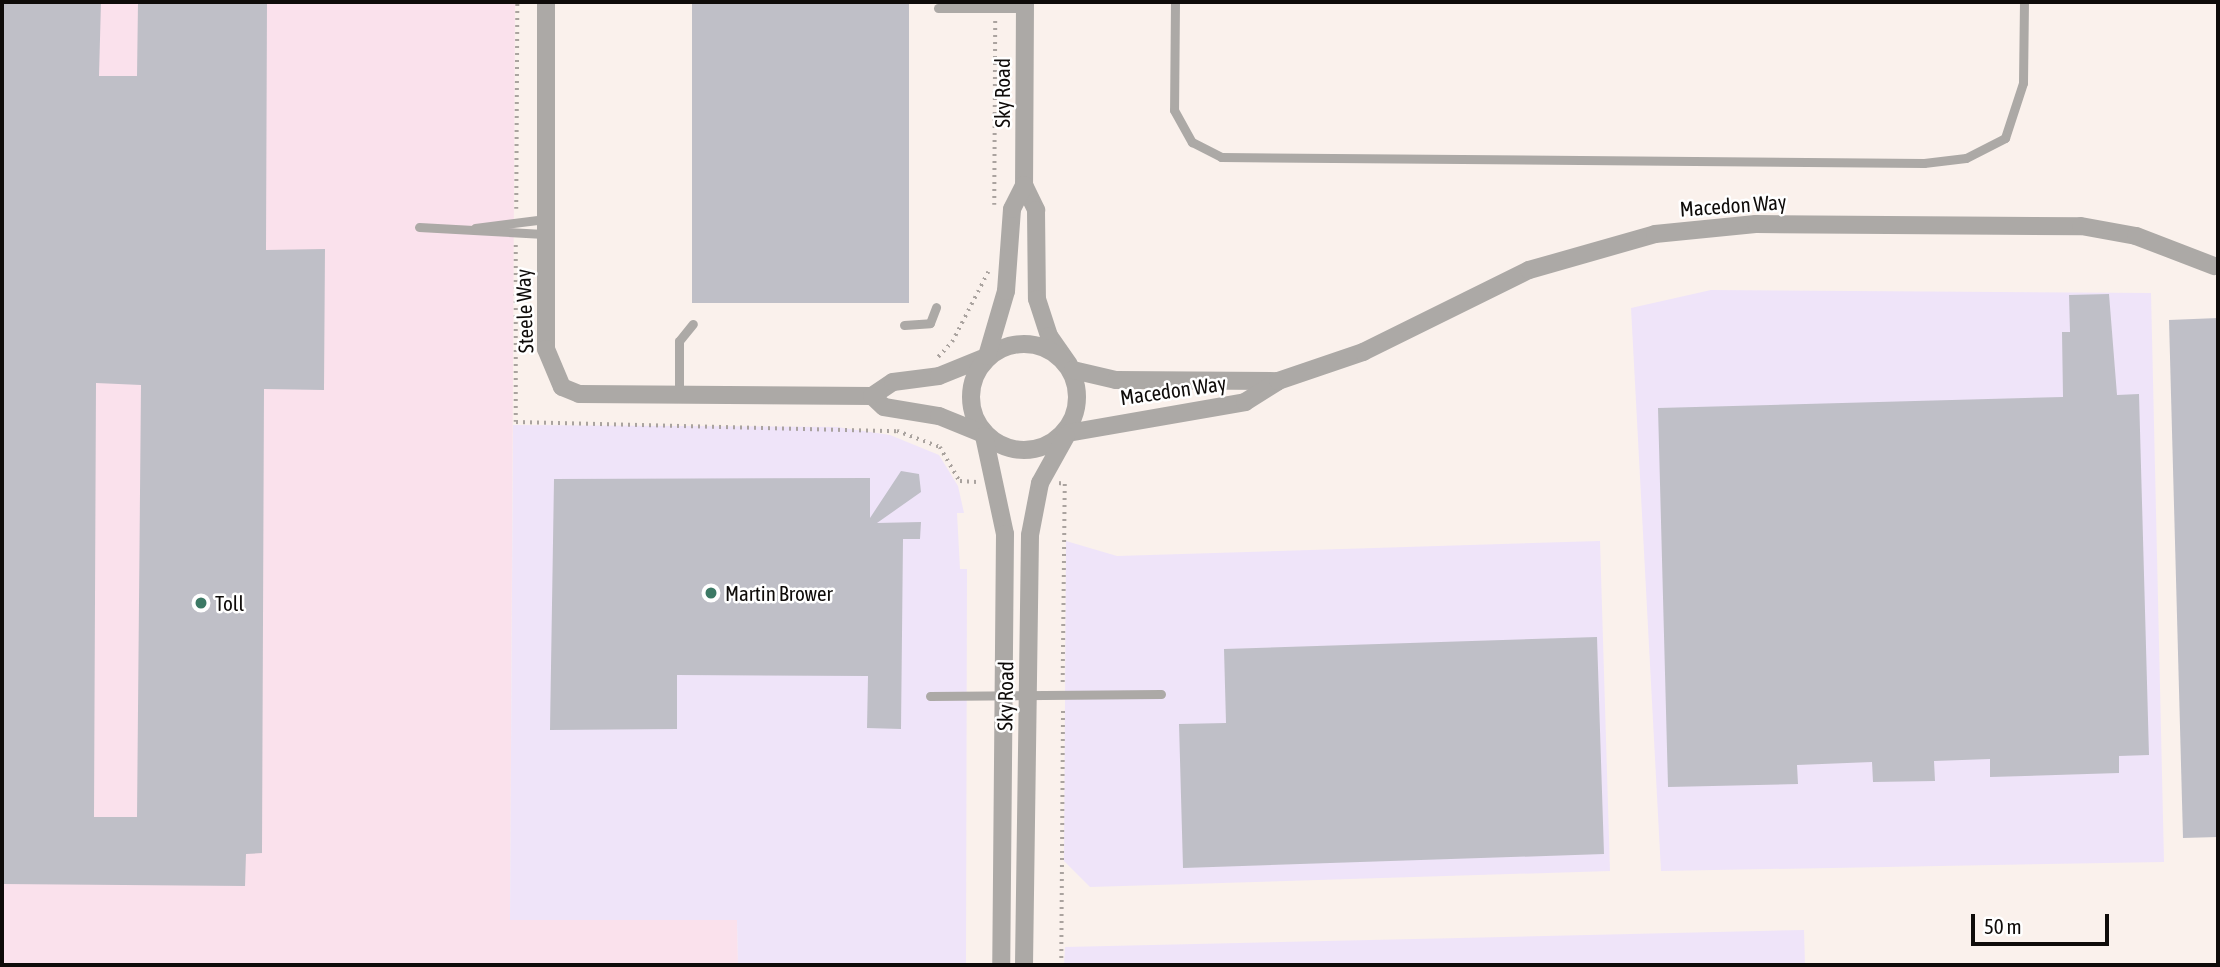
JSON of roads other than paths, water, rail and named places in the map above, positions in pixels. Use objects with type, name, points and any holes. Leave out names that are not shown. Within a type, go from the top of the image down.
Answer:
[{"type":"street","name":"Steele Way","points":[[546,2],[546,349],[556,382],[579,394],[872,396],[893,382],[939,376],[986,356]]},
{"type":"street","name":"Sky Road","points":[[1025,5],[1024,185],[1036,210],[1041,316],[1071,367]]},
{"type":"street","name":"Sky Road","points":[[986,356],[1006,291],[1012,209],[1024,185]]},
{"type":"street","name":"Macedon Way","points":[[1067,434],[1245,402],[1278,381],[1363,352],[1542,265],[1610,243],[1706,227],[2081,226],[2145,239],[2216,262]]},
{"type":"street","points":[[1028,346],[1071,367],[1077,403],[1067,434],[1015,448],[983,434],[972,388],[986,356],[1028,346]]},
{"type":"street","name":"Macedon Way","points":[[1071,367],[1116,380],[1278,381]]},
{"type":"street","name":"Steele Way","points":[[872,396],[884,407],[939,416],[983,434]]},
{"type":"street","name":"Sky Road","points":[[983,434],[998,482],[1007,698],[1001,965]]},
{"type":"street","name":"Sky Road","points":[[1024,965],[1030,535],[1040,483],[1067,434]]},
{"type":"lane","points":[[1175,2],[1174,110],[1192,142],[1221,157],[1924,163],[1966,158],[2005,138],[2023,83],[2024,2]]},
{"type":"lane","points":[[938,8],[1025,5]]},
{"type":"lane","points":[[475,228],[516,222],[545,226]]},
{"type":"lane","points":[[419,227],[475,228],[516,234],[545,226]]},
{"type":"lane","points":[[904,325],[930,323],[936,307]]},
{"type":"lane","points":[[679,395],[679,341],[693,324]]},
{"type":"lane","points":[[930,696],[1007,698],[1161,694]]},
{"type":"place","name":"Martin Brower","points":[[711,593]]},
{"type":"place","name":"Toll","points":[[201,603]]}]
